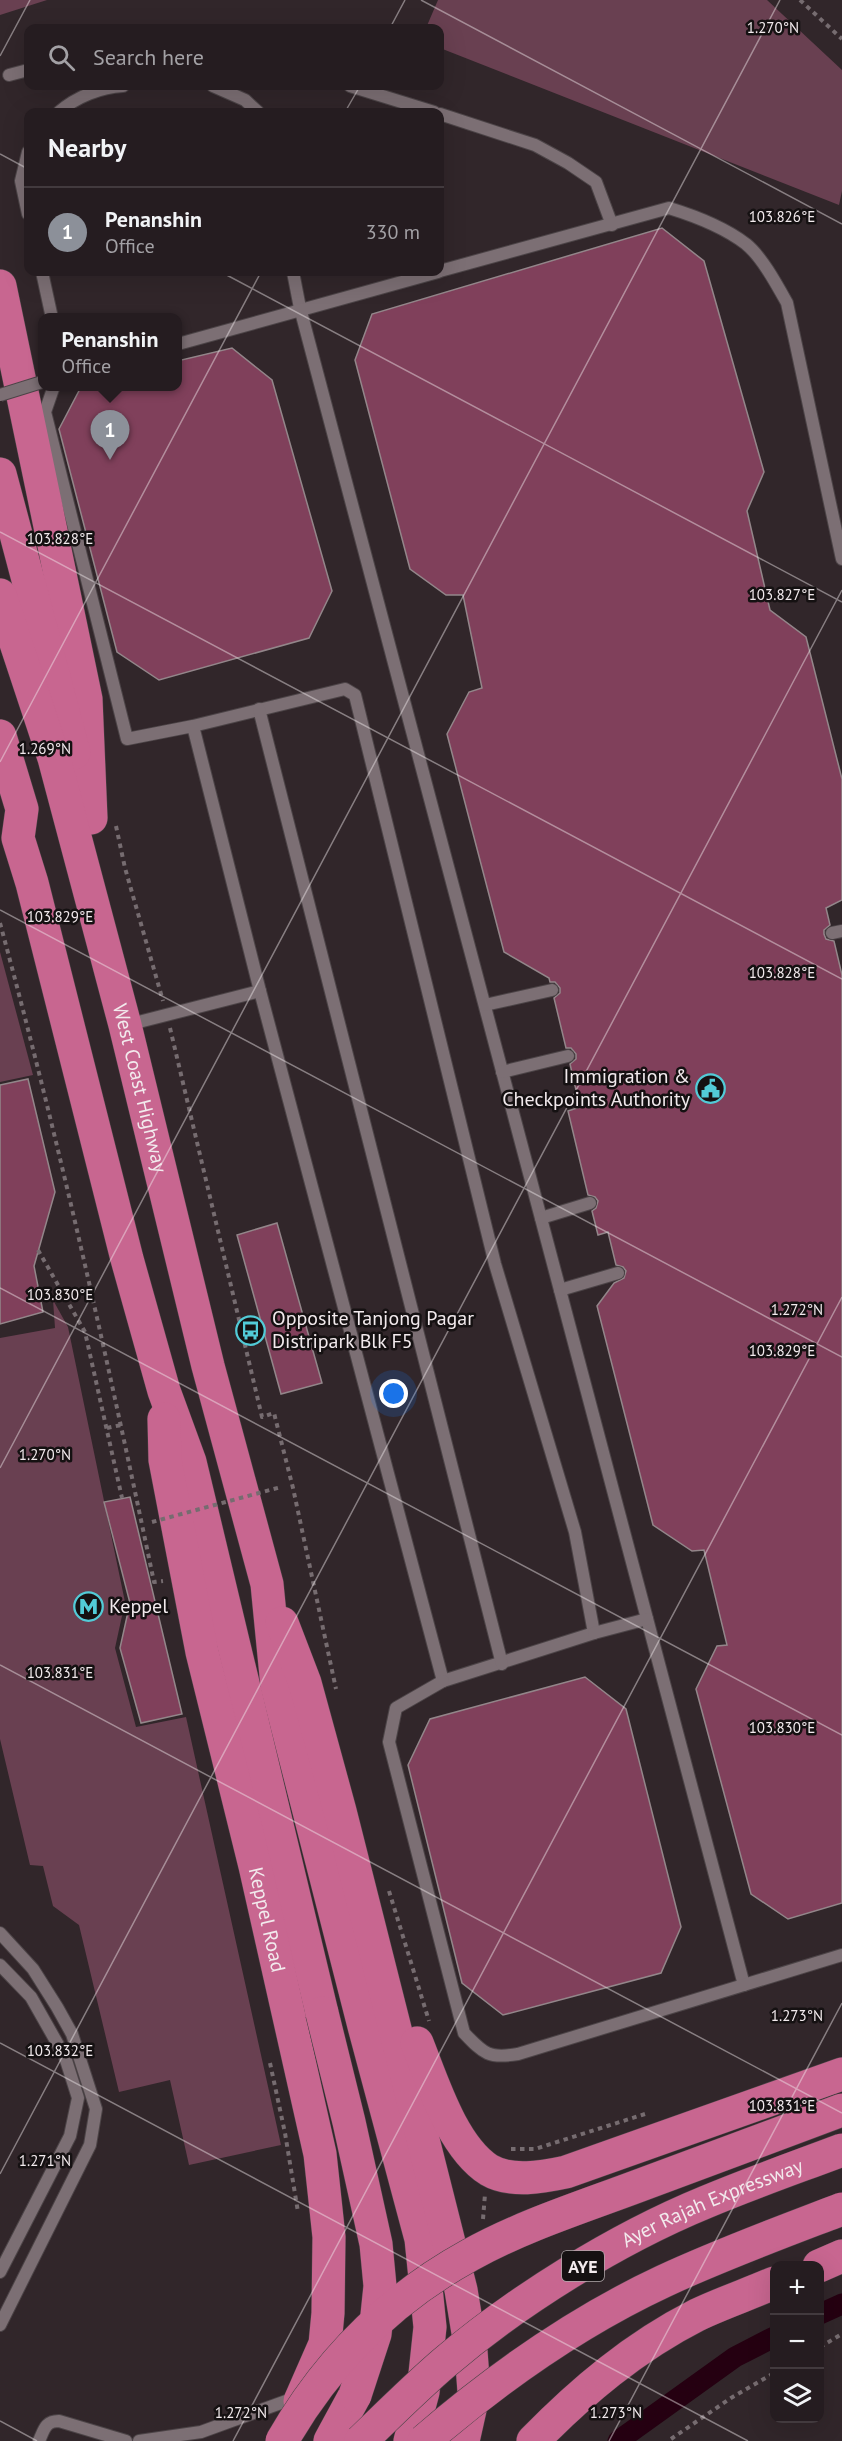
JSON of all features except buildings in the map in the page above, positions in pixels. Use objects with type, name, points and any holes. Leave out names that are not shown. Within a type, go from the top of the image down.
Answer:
[{"type":"highway","points":[[0,286],[86,699],[103,818],[125,1025]]},
{"type":"highway","points":[[0,474],[103,818]]},
{"type":"highway","name":"West Coast Highway","points":[[0,595],[54,758],[125,1025],[206,1355],[267,1584]]},
{"type":"highway","points":[[0,736],[22,809],[9,826],[32,883],[127,1259],[164,1391],[189,1462],[349,2122],[376,2244],[380,2286],[375,2334],[356,2394],[330,2441]]},
{"type":"highway","name":"Keppel Road","points":[[164,1391],[165,1460],[202,1652],[255,1866],[320,2154],[329,2237],[328,2313],[325,2344],[281,2441]]},
{"type":"highway","points":[[267,1584],[306,1683],[372,1934],[461,2290],[471,2351],[474,2392],[463,2441]]},
{"type":"highway","points":[[267,1584],[278,1686],[365,2030],[421,2239],[430,2327],[423,2392],[410,2441]]},
{"type":"highway","points":[[372,1934],[445,2110],[461,2140],[491,2171],[524,2179],[542,2178],[566,2172],[842,2074]]},
{"type":"highway","points":[[281,2441],[313,2391],[351,2346],[384,2314],[423,2283],[471,2254],[579,2208],[842,2110]]},
{"type":"highway","name":"Ayer Rajah Expressway","points":[[360,2441],[445,2362],[537,2295],[583,2266],[639,2234],[705,2202],[842,2150]]},
{"type":"highway","name":"AYE","points":[[424,2441],[518,2365],[610,2308],[727,2253],[842,2209]]},
{"type":"highway","points":[[824,2263],[842,2256]]},
{"type":"highway","points":[[533,2441],[591,2384],[637,2350],[698,2315],[770,2285]]},
{"type":"lane","points":[[9,75],[24,71]]},
{"type":"lane","points":[[64,108],[97,90]]},
{"type":"lane","points":[[222,90],[245,100],[254,108]]},
{"type":"lane","points":[[363,90],[421,108]]},
{"type":"lane","points":[[444,115],[535,145],[568,163],[596,182],[612,225]]},
{"type":"lane","points":[[24,169],[21,181],[24,195]]},
{"type":"lane","points":[[444,270],[669,208],[698,216],[747,245],[771,276],[787,303],[842,559]]},
{"type":"lane","points":[[43,276],[51,313]]},
{"type":"lane","points":[[294,276],[300,308],[744,1984]]},
{"type":"lane","points":[[182,343],[420,276]]},
{"type":"lane","points":[[0,395],[38,383]]},
{"type":"lane","points":[[53,391],[45,412],[127,739],[193,726],[345,688],[355,695],[495,1264],[575,1532],[594,1633]]},
{"type":"lane","points":[[259,709],[502,1664]]},
{"type":"lane","points":[[193,726],[260,991],[443,1681]]},
{"type":"lane","points":[[485,1005],[552,990]]},
{"type":"lane","points":[[125,1025],[260,991]]},
{"type":"lane","points":[[502,1072],[568,1056]]},
{"type":"lane","points":[[541,1218],[591,1203]]},
{"type":"lane","points":[[561,1290],[618,1273]]},
{"type":"lane","points":[[648,1619],[594,1633],[443,1681],[396,1708],[389,1742],[464,2033],[479,2048],[497,2058],[518,2054],[842,1955]]},
{"type":"lane","points":[[0,1933],[33,1970],[72,2034],[96,2109],[90,2145],[0,2325]]},
{"type":"lane","points":[[0,1965],[31,1996],[65,2057],[78,2098],[70,2136],[0,2272]]},
{"type":"lane","points":[[140,2441],[201,2432],[289,2400],[307,2388]]},
{"type":"lane","points":[[39,2441],[45,2426],[51,2421],[59,2421],[126,2441]]},
{"type":"path","points":[[800,0],[842,39]]},
{"type":"path","points":[[103,818],[125,868],[167,1014],[262,1417],[274,1413],[293,1488],[336,1692]]},
{"type":"path","points":[[0,923],[35,1054],[121,1425],[153,1582],[163,1581]]},
{"type":"path","points":[[38,1250],[85,1332],[122,1498]]},
{"type":"path","points":[[107,1428],[121,1425]]},
{"type":"path","points":[[152,1522],[281,1487]]},
{"type":"path","points":[[387,1881],[430,2025]]},
{"type":"path","points":[[268,2052],[285,2133],[300,2223]]},
{"type":"path","points":[[502,2148],[535,2149],[646,2114]]},
{"type":"path","points":[[824,2344],[842,2334]]},
{"type":"path","points":[[671,2439],[731,2398],[770,2375]]},
{"type":"shaded area","points":[[0,0],[47,0],[0,15]]},
{"type":"shaded area","points":[[438,0],[767,0],[842,70],[842,191],[839,205],[444,50],[444,24],[428,24]]},
{"type":"shaded area","points":[[0,952],[33,1075],[0,1082]]},
{"type":"shaded area","points":[[53,1300],[68,1327],[125,1602],[115,1648],[136,1727],[186,1717],[281,2145],[189,2165],[170,2080],[119,2092],[79,1925],[53,1906],[43,1866],[30,1865],[0,1739],[0,1338],[55,1328]]},
{"type":"waterway","points":[[824,2312],[842,2304]]},
{"type":"waterway","points":[[618,2441],[735,2357],[770,2339]]},
{"type":"place","name":"Penanshin","points":[[110,460]]},
{"type":"place","name":"Immigration & Checkpoints Authority","points":[[711,1088]]},
{"type":"place","name":"Opposite Tanjong Pagar Distripark Blk F5","points":[[251,1330]]},
{"type":"place","name":"Keppel","points":[[88,1606]]}]
